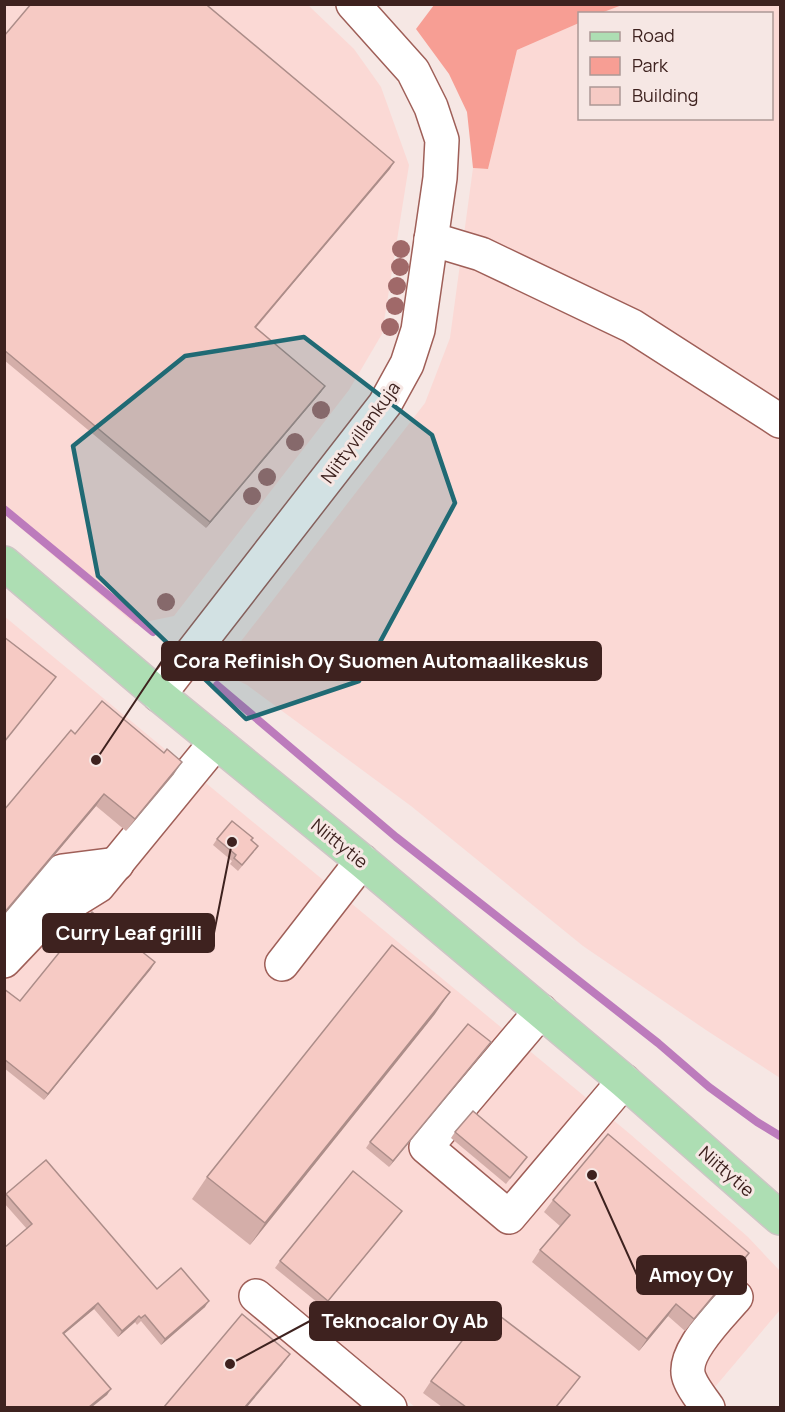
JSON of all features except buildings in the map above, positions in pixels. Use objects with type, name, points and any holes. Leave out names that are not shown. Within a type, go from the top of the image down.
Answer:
[{"type":"main road","name":"Niittytie","points":[[5,565],[541,1011],[780,1218]]},
{"type":"main road","name":"Niittytie","points":[[674,1124],[780,1194]]},
{"type":"street","name":"Niittyvillankuja","points":[[159,695],[385,404],[406,364],[418,330],[440,178],[442,140],[431,107],[413,71],[353,4]]},
{"type":"street","points":[[431,239],[481,254],[632,326],[780,421]]},
{"type":"street","points":[[4,961],[43,920],[98,886],[216,742]]},
{"type":"street","points":[[282,964],[362,861]]},
{"type":"street","points":[[4,931],[30,899],[62,871],[117,864]]},
{"type":"street","points":[[541,1011],[426,1147],[509,1217],[624,1081]]},
{"type":"street","points":[[256,1296],[390,1407]]},
{"type":"street","points":[[708,1407],[689,1379],[687,1365],[694,1347],[736,1297]]},
{"type":"highlighted area","points":[[304,337],[432,435],[455,503],[359,681],[246,719],[98,576],[73,446],[185,356]]},
{"type":"shaded area","points":[[622,4],[780,5],[780,1078],[583,946],[411,806],[247,685],[218,671],[425,403],[450,338],[473,168],[488,169],[517,50],[578,23],[578,120],[773,120],[773,12],[603,12]]},
{"type":"shaded area","points":[[4,5],[308,5],[354,49],[381,87],[409,165],[382,334],[349,390],[174,616],[135,624],[5,515]]},
{"type":"shaded area","points":[[4,616],[630,1134],[748,1237],[780,1271],[780,1310],[698,1407],[415,1407],[278,1295],[368,1407],[5,1407]]},
{"type":"green space","points":[[434,4],[622,5],[604,12],[578,12],[578,23],[517,50],[488,169],[473,168],[467,112],[449,74],[416,29]]},
{"type":"waterway","points":[[4,509],[153,632]]},
{"type":"waterway","points":[[217,685],[396,837],[658,1043],[709,1087],[780,1136]]},
{"type":"place","name":"Cora Refinish Oy Suomen Automaalikeskus","points":[[96,760]]},
{"type":"place","name":"Curry Leaf grilli","points":[[232,842]]},
{"type":"place","name":"Amoy Oy","points":[[592,1175]]},
{"type":"place","name":"Teknocalor Oy Ab","points":[[230,1364]]}]
